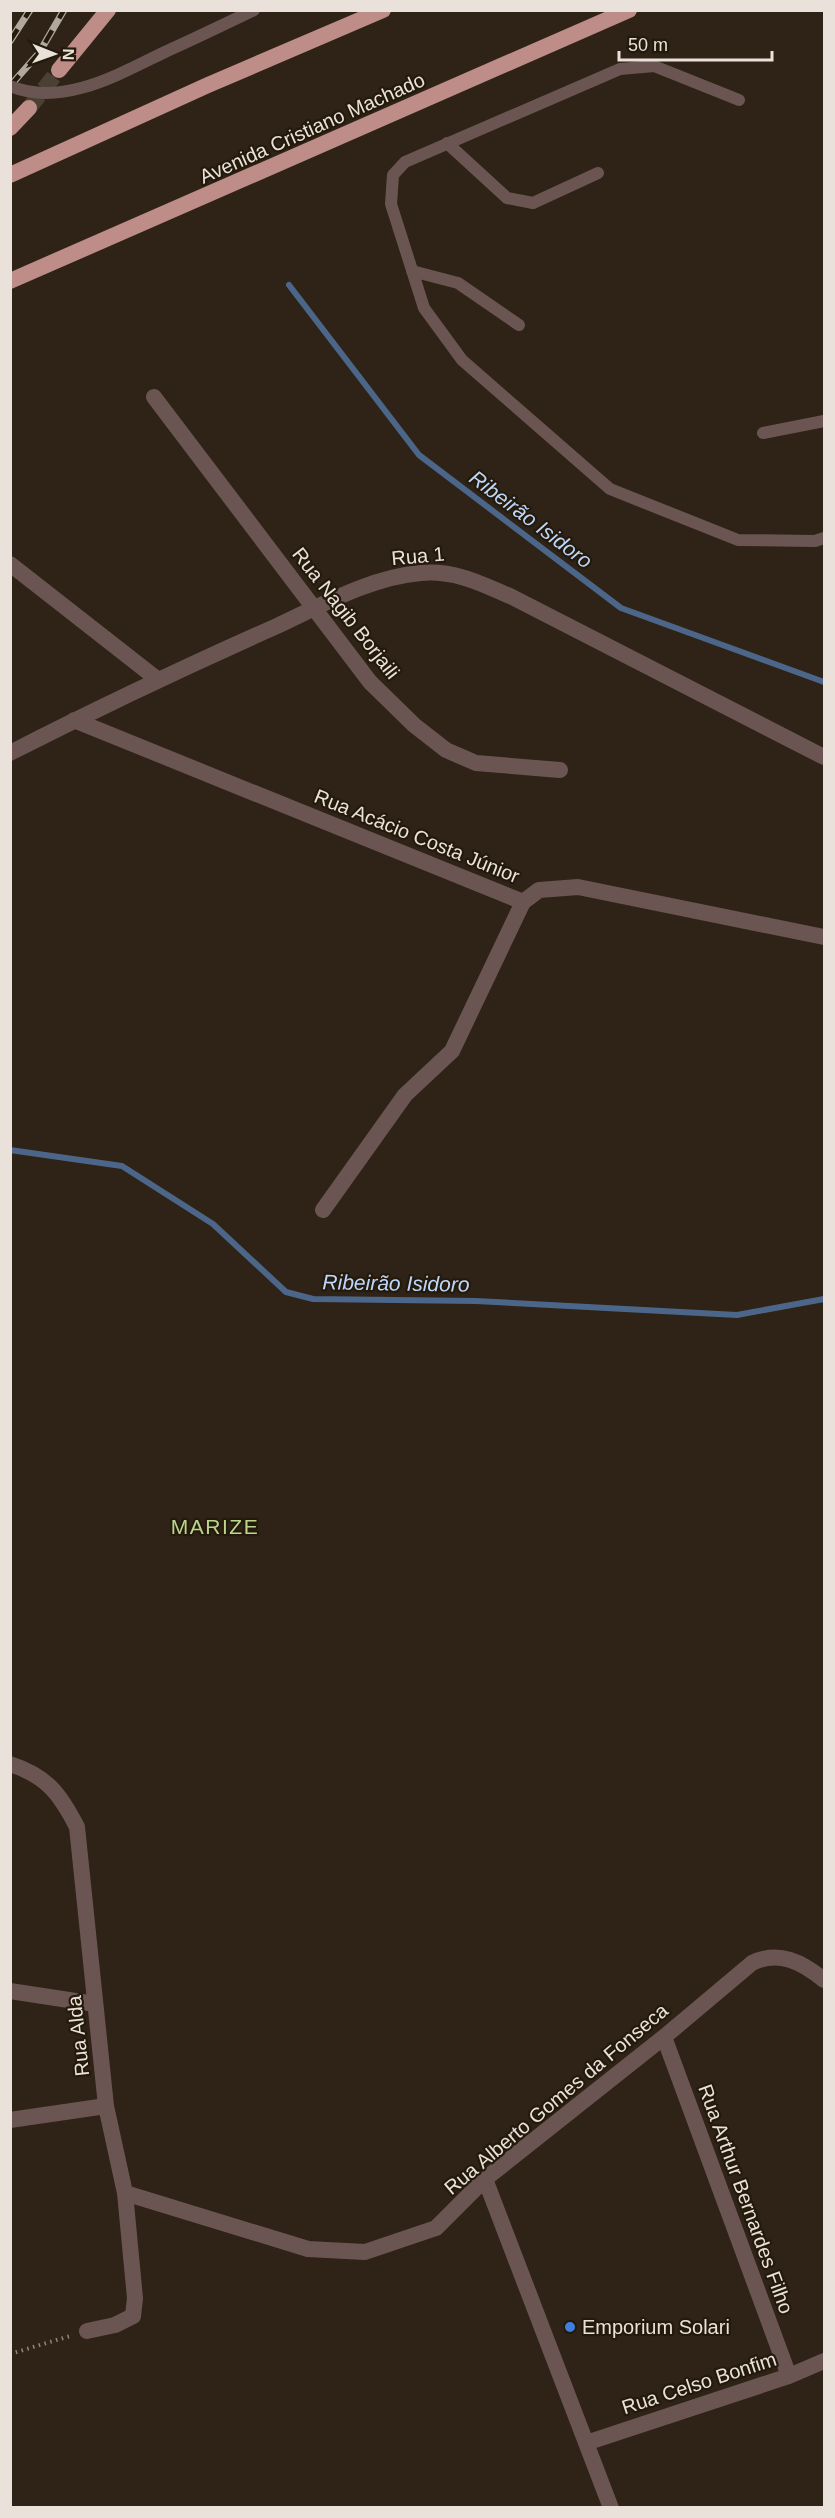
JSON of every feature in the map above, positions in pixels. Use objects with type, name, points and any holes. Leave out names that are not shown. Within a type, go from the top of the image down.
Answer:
[{"type":"highway","points":[[59,70],[108,10]]},
{"type":"highway","points":[[10,175],[208,85],[382,10]]},
{"type":"highway","name":"Avenida Cristiano Machado","points":[[10,281],[629,10]]},
{"type":"highway","points":[[10,128],[29,108]]},
{"type":"street","name":"Rua Nagib Borjaili","points":[[154,397],[370,682],[414,725],[446,750],[476,763],[514,768],[560,770]]},
{"type":"street","points":[[10,564],[157,679]]},
{"type":"street","name":"Rua 1","points":[[74,720],[157,679],[380,581],[421,573],[459,574],[512,597],[825,757]]},
{"type":"street","points":[[10,753],[74,720]]},
{"type":"street","name":"Rua Acácio Costa Júnior","points":[[74,720],[523,902],[539,890],[578,887],[825,937]]},
{"type":"street","points":[[323,1210],[405,1095],[452,1051],[523,902]]},
{"type":"street","name":"Rua Alda","points":[[10,1764],[43,1780],[62,1798],[76,1827],[106,2106],[125,2193],[135,2298],[133,2316],[115,2325],[87,2331]]},
{"type":"street","name":"Rua Alberto Gomes da Fonseca","points":[[125,2193],[308,2248],[365,2252],[436,2228],[485,2180],[664,2037],[752,1963],[768,1956],[786,1958],[825,1980]]},
{"type":"street","points":[[10,1991],[95,2004]]},
{"type":"street","name":"Rua Arthur Bernardes Filho","points":[[664,2037],[789,2376]]},
{"type":"street","points":[[10,2120],[106,2106]]},
{"type":"street","points":[[485,2180],[611,2508]]},
{"type":"street","name":"Rua Celso Bonfim","points":[[586,2443],[789,2376],[825,2361]]},
{"type":"lane","points":[[10,86],[20,90],[48,92],[99,83],[254,10]]},
{"type":"lane","points":[[739,100],[654,66],[620,69],[405,162],[393,175],[391,204],[424,308],[462,360],[610,489],[738,540],[815,541],[825,538]]},
{"type":"lane","points":[[447,143],[507,198],[533,202],[598,173]]},
{"type":"lane","points":[[412,271],[458,283],[519,325]]},
{"type":"lane","points":[[764,433],[825,421]]},
{"type":"path","points":[[10,2354],[87,2331]]},
{"type":"waterway","name":"Ribeirão Isidoro","points":[[289,285],[419,455],[621,608],[824,682]]},
{"type":"waterway","name":"Ribeirão Isidoro","points":[[10,1150],[122,1166],[213,1224],[286,1292],[313,1299],[476,1301],[737,1315],[824,1299]]},
{"type":"tunnel","points":[[29,108],[59,70]]},
{"type":"railway","points":[[10,41],[30,10]]},
{"type":"railway","points":[[10,86],[39,53],[64,10]]},
{"type":"place","name":"Emporium Solari","points":[[570,2327]]},
{"type":"district","name":"MARIZE","points":[[215,1526]]}]
